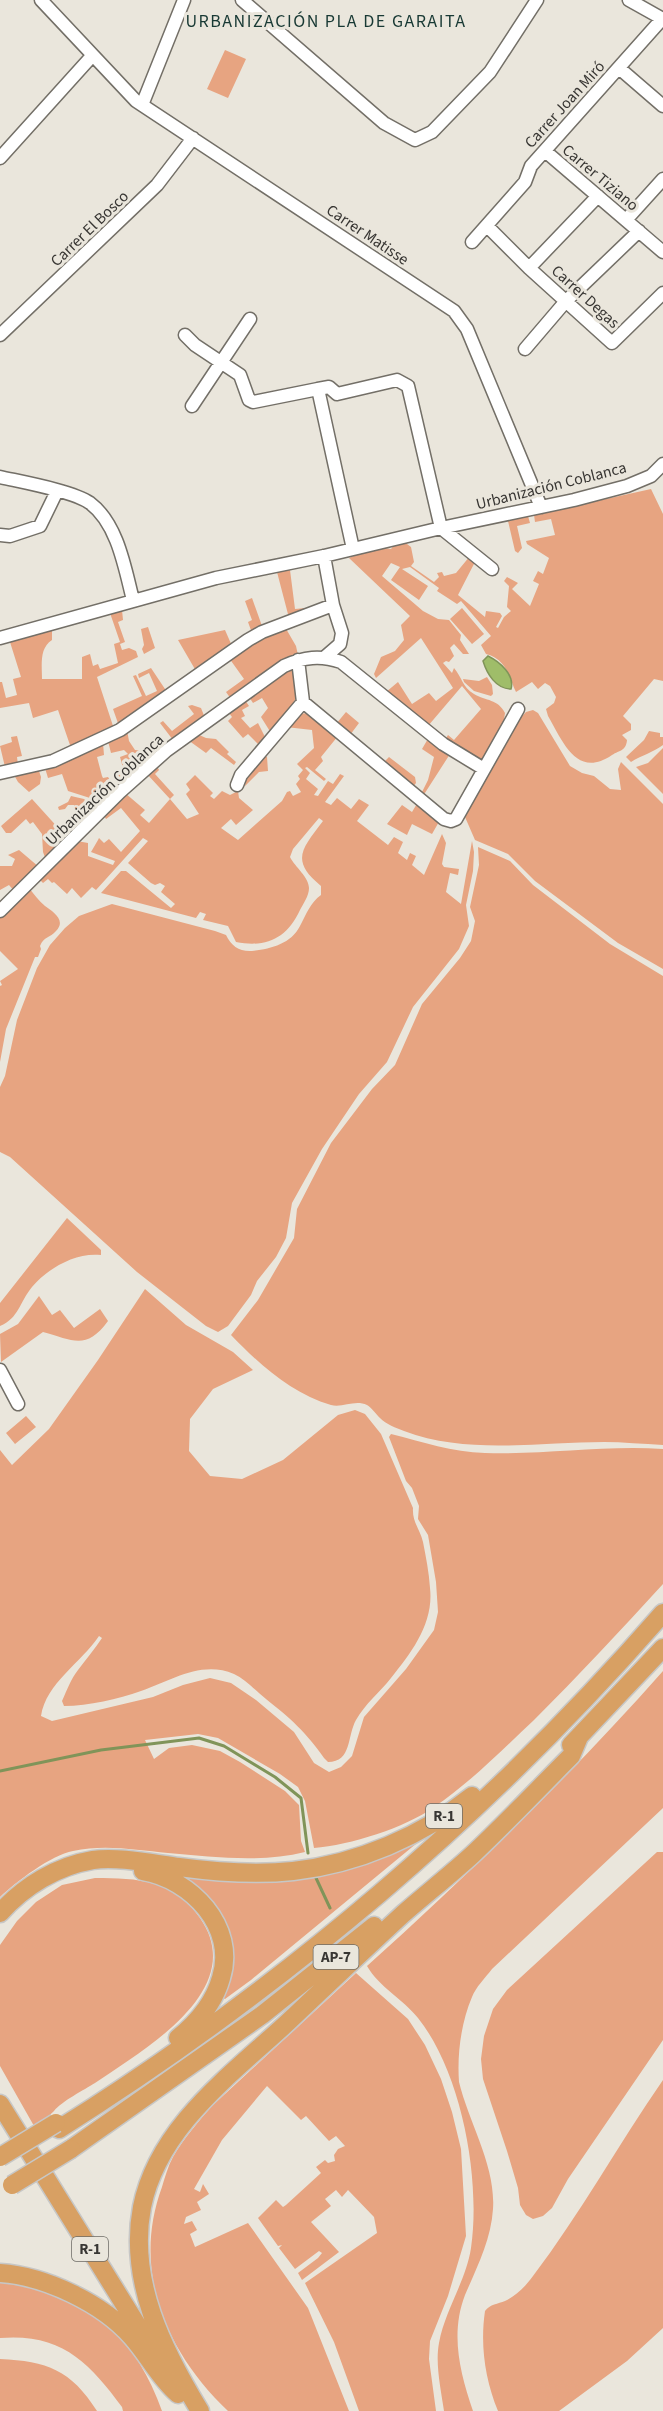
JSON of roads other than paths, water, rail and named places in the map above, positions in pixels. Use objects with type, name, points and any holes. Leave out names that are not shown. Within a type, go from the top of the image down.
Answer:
[{"type":"highway","name":"AP-7","points":[[1,2160],[184,2047],[321,1942],[438,1842],[535,1749],[663,1613]]},
{"type":"highway","name":"AP-7","points":[[6,2188],[71,2149],[262,2015],[363,1936],[464,1848],[579,1737],[663,1648]]},
{"type":"highway","points":[[200,2411],[182,2392],[156,2329],[142,2279],[139,2234],[142,2207],[158,2160],[195,2110],[404,1913],[471,1855],[571,1756],[579,1737]]},
{"type":"highway","name":"R-1","points":[[0,1913],[46,1874],[94,1860],[146,1862],[213,1871],[252,1873],[291,1872],[340,1863],[371,1852],[432,1824],[483,1787],[519,1755],[535,1749]]},
{"type":"highway","points":[[0,1925],[27,1899],[65,1876],[110,1868],[148,1872],[179,1884],[200,1901],[220,1932],[224,1951],[222,1976],[214,1997],[202,2016],[163,2050],[58,2126]]},
{"type":"highway","points":[[0,2092],[178,2381],[182,2392]]},
{"type":"highway","name":"R-1","points":[[0,2104],[174,2384],[182,2392],[188,2411]]},
{"type":"highway","points":[[0,2273],[41,2281],[73,2293],[109,2316],[130,2335],[169,2387],[182,2392]]},
{"type":"street","name":"Carrer Matisse","points":[[41,0],[66,24],[92,56],[142,105],[454,311],[467,329],[542,507]]},
{"type":"street","points":[[142,105],[184,0]]},
{"type":"street","points":[[242,0],[384,123],[415,140],[432,132],[490,72],[537,0]]},
{"type":"street","points":[[629,0],[663,19]]},
{"type":"street","name":"Carrer Joan Miró","points":[[472,242],[525,182],[531,166],[663,19]]},
{"type":"street","points":[[0,158],[92,56]]},
{"type":"street","points":[[619,68],[663,106]]},
{"type":"street","name":"Carrer El Bosco","points":[[0,335],[157,186],[193,138]]},
{"type":"street","name":"Carrer Tiziano","points":[[545,151],[663,252]]},
{"type":"street","points":[[626,220],[663,179]]},
{"type":"street","points":[[529,268],[598,196]]},
{"type":"street","name":"Carrer Degas","points":[[487,226],[529,268],[612,343],[663,293]]},
{"type":"street","points":[[525,349],[566,301],[639,231]]},
{"type":"street","points":[[192,406],[250,319]]},
{"type":"street","points":[[185,335],[195,345],[240,375],[249,400],[253,402],[329,387],[337,394],[397,380],[408,386],[441,528],[492,569]]},
{"type":"street","points":[[318,389],[353,549]]},
{"type":"street","name":"Urbanización Coblanca","points":[[0,638],[242,572],[324,556],[627,486],[651,476],[663,464]]},
{"type":"street","points":[[0,477],[57,490],[89,502],[107,521],[120,553],[133,600]]},
{"type":"street","points":[[0,535],[10,536],[40,526],[57,490]]},
{"type":"street","points":[[324,556],[333,605],[342,633],[340,644],[334,652],[325,657]]},
{"type":"street","name":"Urbanización Coblanca","points":[[0,773],[53,761],[120,730],[248,640],[262,632],[333,605]]},
{"type":"street","points":[[325,657],[346,665],[444,744],[484,769]]},
{"type":"street","name":"Urbanización Coblanca","points":[[0,911],[120,792],[166,751],[284,666],[298,660],[325,657]]},
{"type":"street","points":[[298,660],[303,702],[444,819],[451,821],[456,819],[518,709]]},
{"type":"street","points":[[237,784],[241,775],[303,702]]},
{"type":"street","points":[[0,1370],[18,1404]]},
{"type":"waterway","points":[[0,1771],[101,1750],[199,1738],[224,1746],[275,1777],[301,1798],[308,1853]]},
{"type":"waterway","points":[[316,1878],[330,1908]]},
{"type":"district","name":"URBANIZACIÓN PLA DE GARAITA","points":[[326,21]]}]
